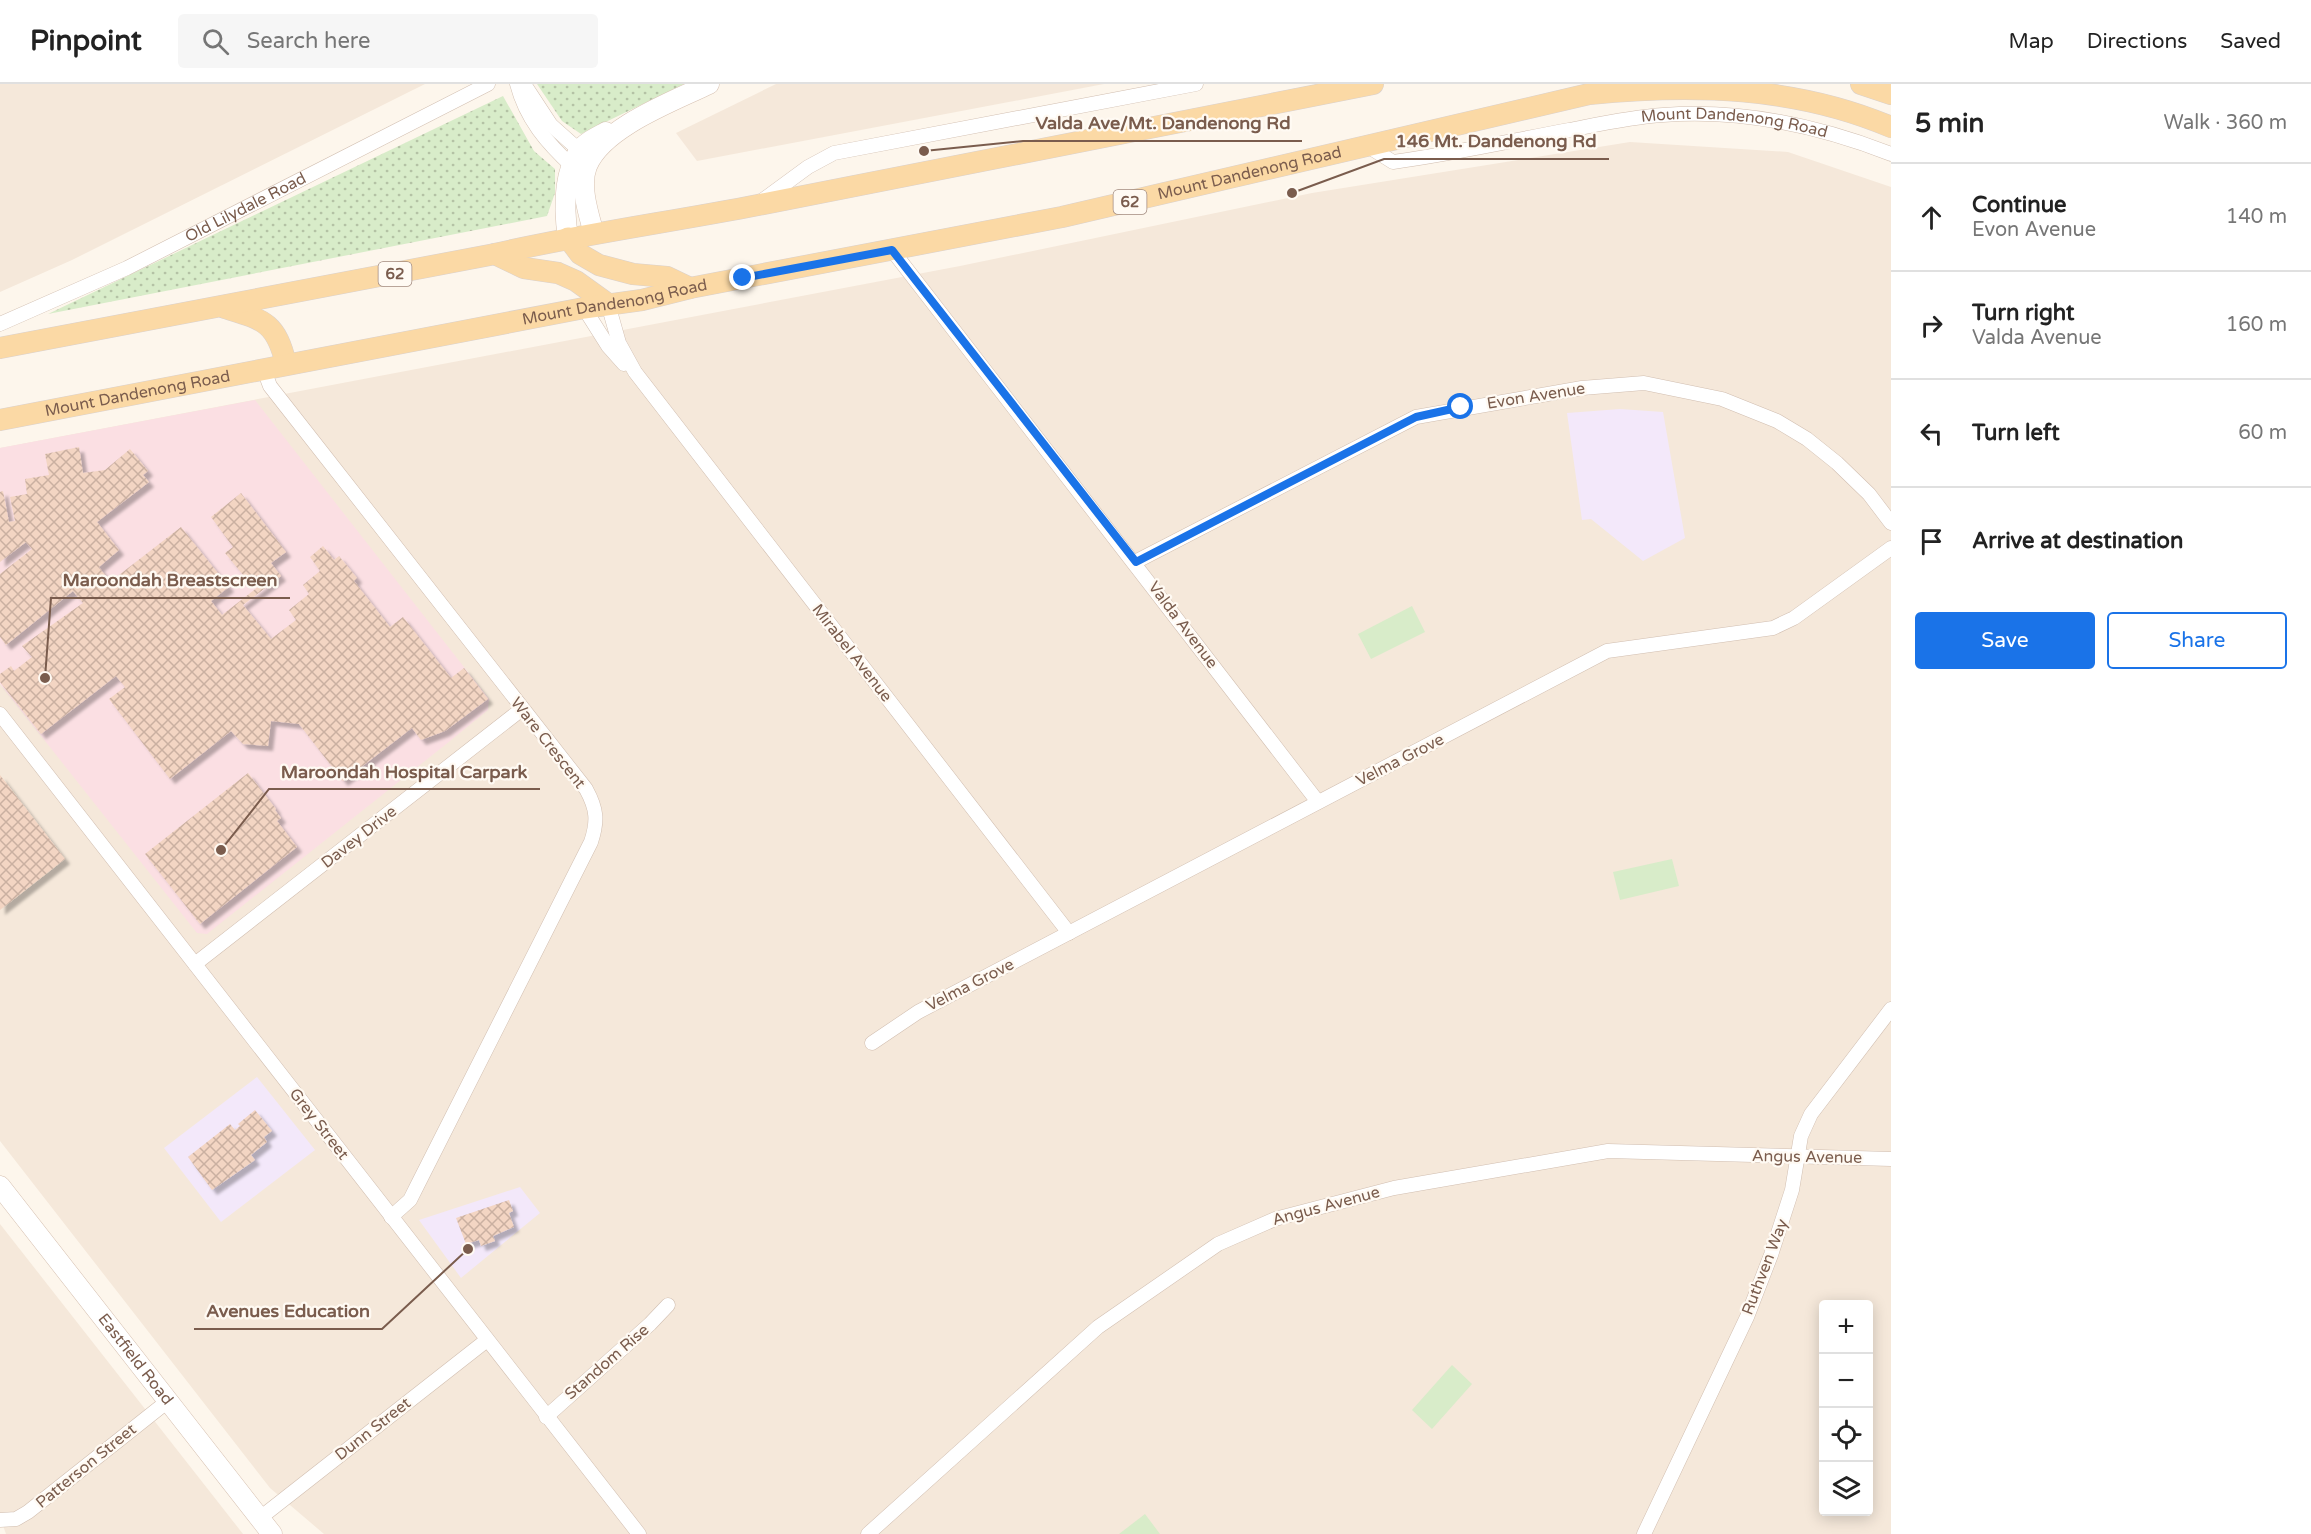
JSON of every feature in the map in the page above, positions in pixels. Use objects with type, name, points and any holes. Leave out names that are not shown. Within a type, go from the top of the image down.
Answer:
[{"type":"main road","points":[[584,308],[568,238],[566,197],[580,161],[623,128],[709,84]]},
{"type":"main road","name":"62","points":[[0,348],[222,307],[568,238],[756,205],[1063,142],[1373,84]]},
{"type":"main road","points":[[1861,84],[1891,94]]},
{"type":"main road","name":"Mount Dandenong Road","points":[[0,420],[584,308],[642,300],[690,288],[892,250],[1165,194],[1589,94],[1635,89],[1731,88],[1784,96],[1828,106],[1891,127]]},
{"type":"main road","points":[[580,161],[598,264],[608,304]]},
{"type":"main road","points":[[568,238],[580,254],[598,264],[633,274],[668,277],[690,288]]},
{"type":"main road","points":[[495,254],[524,268],[558,273],[576,280],[608,304]]},
{"type":"main road","points":[[222,307],[261,319],[272,327],[279,340],[286,364]]},
{"type":"main road","name":"Eastfield Road","points":[[0,1186],[272,1534]]},
{"type":"street","name":"Old Lilydale Road","points":[[0,324],[127,268],[488,84]]},
{"type":"street","points":[[517,84],[528,114],[539,133],[580,161]]},
{"type":"street","points":[[524,84],[551,125],[580,161]]},
{"type":"street","points":[[756,205],[807,167],[834,153],[1196,84]]},
{"type":"street","name":"Mount Dandenong Road","points":[[1366,145],[1394,162],[1451,154],[1620,120],[1664,114],[1715,115],[1795,124],[1891,154]]},
{"type":"street","name":"Valda Avenue","points":[[892,250],[1136,562],[1318,802]]},
{"type":"street","name":"Mirabel Avenue","points":[[608,304],[619,343],[634,372]]},
{"type":"street","name":"Mirabel Avenue","points":[[584,308],[608,346],[634,372],[1069,933]]},
{"type":"street","name":"Ware Crescent","points":[[264,370],[270,386],[586,789],[597,812],[591,842],[410,1200],[391,1216]]},
{"type":"street","name":"Evon Avenue","points":[[1136,562],[1416,417],[1582,388],[1644,383],[1722,399],[1777,421],[1807,439],[1837,463],[1869,494],[1891,523]]},
{"type":"street","name":"Velma Grove","points":[[872,1043],[918,1012],[1607,651],[1773,628],[1794,618],[1891,548]]},
{"type":"street","name":"Davey Drive","points":[[195,964],[522,709]]},
{"type":"street","name":"Grey Street","points":[[0,714],[639,1534]]},
{"type":"street","name":"Ruthven Way","points":[[1644,1534],[1747,1317],[1783,1222],[1801,1136],[1811,1114],[1891,1009]]},
{"type":"street","name":"Angus Avenue","points":[[868,1534],[1098,1327],[1218,1244],[1275,1219],[1394,1188],[1608,1151],[1891,1159]]},
{"type":"street","name":"Standom Rise","points":[[546,1416],[650,1324],[668,1305]]},
{"type":"street","name":"Dunn Street","points":[[260,1518],[487,1340]]},
{"type":"street","name":"Patterson Street","points":[[0,1520],[16,1519],[28,1512],[168,1401]]},
{"type":"shaded area","points":[[0,84],[425,84],[72,260],[0,292]]},
{"type":"shaded area","points":[[776,84],[1104,84],[697,161],[676,133]]},
{"type":"shaded area","points":[[1630,142],[1788,152],[1891,187],[1891,1534],[324,1534],[270,1488],[0,1141],[0,448],[960,266],[1312,193]]},
{"type":"shaded area","points":[[255,400],[489,699],[488,710],[207,934],[197,933],[0,684],[0,448]]},
{"type":"shaded area","points":[[1620,409],[1663,412],[1685,538],[1643,561],[1591,519],[1582,520],[1567,413]]},
{"type":"shaded area","points":[[257,1077],[315,1150],[221,1222],[164,1148]]},
{"type":"shaded area","points":[[520,1187],[540,1213],[461,1278],[419,1220]]},
{"type":"shaded area","points":[[0,1224],[243,1534],[6,1534],[0,1517]]},
{"type":"green space","points":[[537,84],[684,84],[581,134],[562,121]]},
{"type":"green space","points":[[503,96],[534,151],[555,169],[555,193],[547,216],[48,314]]},
{"type":"green space","points":[[1412,606],[1425,632],[1371,659],[1358,634]]},
{"type":"green space","points":[[1672,859],[1679,886],[1620,900],[1613,872]]},
{"type":"green space","points":[[1452,1365],[1472,1384],[1432,1429],[1412,1410]]},
{"type":"green space","points":[[1145,1514],[1160,1534],[1119,1534]]},
{"type":"building","points":[[79,447],[83,473],[105,470],[130,449],[148,471],[143,475],[149,482],[97,522],[119,550],[99,567],[110,582],[181,527],[229,587],[211,601],[222,615],[263,583],[257,575],[248,581],[225,553],[233,547],[211,517],[241,493],[286,552],[271,563],[281,576],[243,605],[271,639],[296,620],[289,610],[309,594],[303,585],[320,571],[310,557],[323,546],[334,560],[339,556],[357,578],[354,581],[390,627],[403,617],[451,678],[464,668],[488,699],[445,731],[421,740],[412,728],[343,781],[299,724],[271,721],[268,746],[243,744],[231,731],[170,779],[109,699],[125,687],[116,676],[41,734],[0,682],[0,674],[11,666],[14,671],[32,657],[22,646],[83,603],[73,591],[6,645],[0,637],[0,574],[32,549],[26,542],[0,562],[0,492],[3,491],[9,522],[15,521],[10,497],[27,494],[25,479],[49,475],[45,454]]},
{"type":"building","points":[[248,773],[276,809],[281,818],[277,821],[297,847],[200,924],[145,854]]},
{"type":"building","points":[[0,775],[65,859],[0,910]]},
{"type":"building","points":[[255,1110],[272,1131],[264,1137],[267,1142],[251,1155],[255,1160],[212,1190],[188,1157],[230,1124],[235,1130],[240,1126],[238,1124]]},
{"type":"building","points":[[509,1200],[513,1211],[509,1213],[514,1227],[493,1236],[495,1241],[481,1246],[479,1240],[466,1244],[456,1218]]},
{"type":"place","name":"Valda Ave/Mt. Dandenong Rd","points":[[924,151]]},
{"type":"place","name":"146 Mt. Dandenong Rd","points":[[1292,193]]},
{"type":"place","name":"Maroondah Breastscreen","points":[[45,678]]},
{"type":"place","name":"Maroondah Hospital Carpark","points":[[221,850]]},
{"type":"place","name":"Avenues Education","points":[[468,1249]]},
{"type":"route","points":[[743,278],[892,250],[1136,562],[1416,417],[1461,407]]}]
